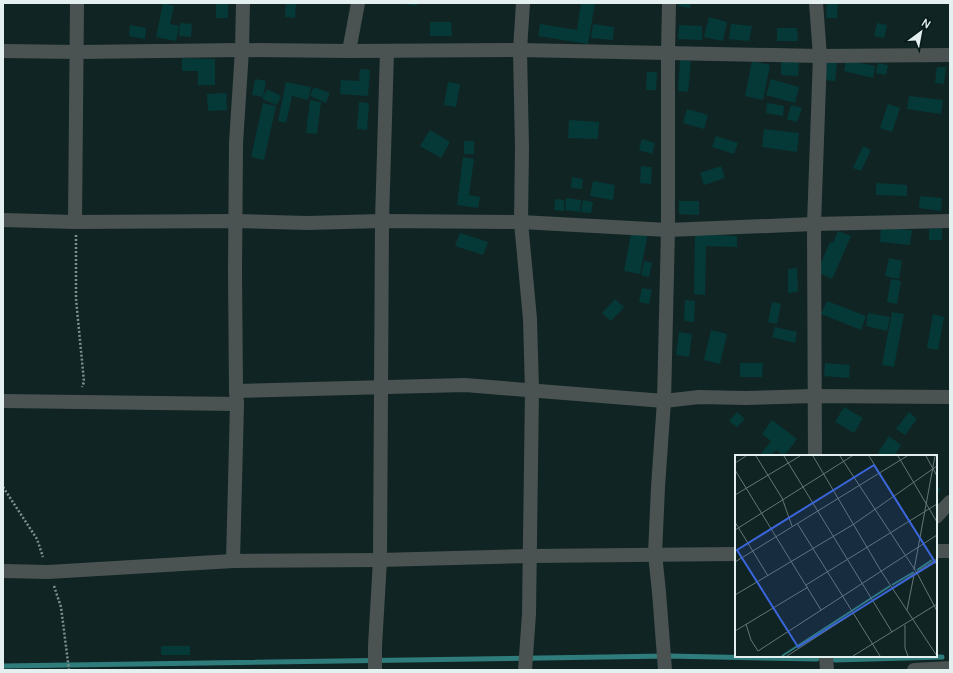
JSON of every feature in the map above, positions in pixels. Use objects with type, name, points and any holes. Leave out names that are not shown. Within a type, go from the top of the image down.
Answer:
[{"type":"street","points":[[75,222],[77,3]]},
{"type":"street","points":[[232,561],[237,398],[235,221],[236,143],[242,50],[242,3]]},
{"type":"street","points":[[349,51],[358,3]]},
{"type":"street","points":[[523,3],[520,50],[522,148],[521,222],[530,319],[532,390],[531,556],[525,670]]},
{"type":"street","points":[[665,670],[655,554],[664,401],[668,230],[669,3]]},
{"type":"street","points":[[815,455],[814,224],[820,56],[816,3]]},
{"type":"street","points":[[3,51],[520,50],[820,56],[950,55]]},
{"type":"street","points":[[375,670],[380,560],[382,221],[387,51]]},
{"type":"street","points":[[3,220],[75,222],[235,221],[307,223],[382,221],[521,222],[668,230],[814,224],[950,221]]},
{"type":"street","points":[[3,401],[75,402],[237,398],[381,387],[466,385],[664,401],[699,397],[950,397]]},
{"type":"street","points":[[937,516],[950,502]]},
{"type":"street","points":[[937,551],[950,551]]},
{"type":"street","points":[[3,571],[48,572],[232,561],[735,554]]},
{"type":"street","points":[[826,657],[827,670]]},
{"type":"street","points":[[914,670],[950,668]]},
{"type":"path","points":[[75,222],[76,299],[84,382],[75,402]]},
{"type":"path","points":[[68,661],[69,670]]},
{"type":"building","points":[[163,3],[174,6],[170,24],[179,26],[176,41],[156,37]]},
{"type":"building","points":[[216,3],[228,3],[228,18],[216,18]]},
{"type":"building","points":[[286,3],[296,3],[295,18],[285,17]]},
{"type":"building","points":[[417,3],[417,6],[403,4]]},
{"type":"building","points":[[581,3],[595,3],[588,44],[538,36],[540,24],[577,30]]},
{"type":"building","points":[[679,3],[691,3],[690,8],[678,6]]},
{"type":"building","points":[[827,3],[838,3],[837,18],[826,18]]},
{"type":"building","points":[[709,17],[727,22],[723,41],[704,37]]},
{"type":"building","points":[[430,22],[451,22],[452,36],[430,36]]},
{"type":"building","points":[[180,23],[192,24],[191,37],[179,36]]},
{"type":"building","points":[[877,23],[887,25],[884,38],[874,36]]},
{"type":"building","points":[[593,24],[614,27],[613,40],[591,38]]},
{"type":"building","points":[[731,24],[752,26],[749,41],[729,39]]},
{"type":"building","points":[[130,25],[146,28],[145,39],[129,36]]},
{"type":"building","points":[[679,25],[702,26],[702,40],[678,39]]},
{"type":"building","points":[[777,28],[797,28],[798,41],[777,41]]},
{"type":"building","points":[[182,58],[215,59],[215,85],[198,85],[198,71],[182,71]]},
{"type":"building","points":[[680,60],[691,61],[688,92],[678,91]]},
{"type":"building","points":[[781,60],[799,61],[798,76],[781,75]]},
{"type":"building","points":[[846,60],[875,66],[873,78],[844,71]]},
{"type":"building","points":[[752,61],[770,65],[763,100],[745,96]]},
{"type":"building","points":[[827,62],[837,63],[835,81],[825,80]]},
{"type":"building","points":[[878,63],[888,65],[886,75],[876,73]]},
{"type":"building","points":[[937,67],[946,67],[944,84],[935,83]]},
{"type":"building","points":[[360,69],[370,70],[368,96],[340,94],[341,80],[359,81]]},
{"type":"building","points":[[647,72],[657,72],[656,90],[646,90]]},
{"type":"building","points":[[255,79],[266,81],[263,97],[252,95]]},
{"type":"building","points":[[771,79],[799,87],[795,103],[766,95]]},
{"type":"building","points":[[286,82],[311,87],[308,100],[292,96],[286,123],[278,121]]},
{"type":"building","points":[[448,82],[460,84],[456,107],[444,105]]},
{"type":"building","points":[[314,87],[330,93],[326,103],[310,96]]},
{"type":"building","points":[[267,89],[281,96],[277,105],[262,99]]},
{"type":"building","points":[[226,93],[227,110],[208,111],[207,94]]},
{"type":"building","points":[[909,96],[943,100],[941,114],[907,109]]},
{"type":"building","points":[[310,100],[321,102],[317,134],[306,133]]},
{"type":"building","points":[[359,102],[369,103],[367,130],[357,129]]},
{"type":"building","points":[[263,103],[276,106],[264,160],[251,157]]},
{"type":"building","points":[[767,103],[784,106],[783,116],[766,113]]},
{"type":"building","points":[[888,104],[900,108],[892,132],[880,128]]},
{"type":"building","points":[[791,105],[802,108],[797,122],[787,119]]},
{"type":"building","points":[[687,109],[708,115],[704,129],[683,123]]},
{"type":"building","points":[[569,120],[599,122],[598,139],[568,138]]},
{"type":"building","points":[[764,129],[799,133],[797,152],[762,147]]},
{"type":"building","points":[[430,130],[450,142],[441,158],[420,146]]},
{"type":"building","points":[[716,136],[738,143],[734,154],[712,147]]},
{"type":"building","points":[[642,139],[655,143],[652,154],[639,150]]},
{"type":"building","points":[[464,141],[474,141],[474,154],[464,154]]},
{"type":"building","points":[[863,146],[871,150],[861,171],[853,168]]},
{"type":"building","points":[[463,157],[474,159],[469,195],[480,197],[478,208],[457,205]]},
{"type":"building","points":[[641,166],[652,167],[651,184],[640,183]]},
{"type":"building","points":[[721,166],[725,178],[704,185],[700,173]]},
{"type":"building","points":[[572,177],[583,179],[582,189],[571,188]]},
{"type":"building","points":[[593,181],[615,185],[613,200],[590,196]]},
{"type":"building","points":[[876,183],[907,185],[907,196],[876,195]]},
{"type":"building","points":[[920,196],[942,198],[941,211],[919,208]]},
{"type":"building","points":[[566,198],[581,200],[580,212],[565,210]]},
{"type":"building","points":[[555,199],[564,200],[564,211],[554,210]]},
{"type":"building","points":[[583,200],[593,202],[591,213],[581,212]]},
{"type":"building","points":[[679,201],[699,201],[699,215],[679,214]]},
{"type":"building","points":[[881,227],[912,230],[910,245],[880,242]]},
{"type":"building","points":[[942,228],[942,240],[929,240],[929,229]]},
{"type":"building","points":[[632,229],[648,233],[640,274],[624,271]]},
{"type":"building","points":[[838,231],[851,236],[832,279],[817,272],[830,242],[833,243]]},
{"type":"building","points":[[460,233],[488,242],[483,255],[455,246]]},
{"type":"building","points":[[695,234],[737,236],[737,247],[706,246],[705,295],[694,294]]},
{"type":"building","points":[[889,258],[902,261],[899,279],[885,276]]},
{"type":"building","points":[[644,261],[652,263],[649,277],[641,275]]},
{"type":"building","points":[[797,268],[798,292],[788,293],[788,269]]},
{"type":"building","points":[[891,279],[901,281],[897,304],[887,302]]},
{"type":"building","points":[[642,288],[652,290],[649,304],[639,302]]},
{"type":"building","points":[[615,299],[624,307],[611,321],[602,313]]},
{"type":"building","points":[[685,300],[695,301],[694,322],[684,321]]},
{"type":"building","points":[[827,301],[866,316],[861,330],[821,314]]},
{"type":"building","points":[[772,302],[781,304],[777,324],[768,322]]},
{"type":"building","points":[[892,312],[904,314],[894,367],[882,365]]},
{"type":"building","points":[[868,313],[890,317],[887,331],[866,326]]},
{"type":"building","points":[[933,314],[944,317],[938,350],[927,348]]},
{"type":"building","points":[[775,327],[797,332],[795,343],[772,337]]},
{"type":"building","points":[[711,330],[727,334],[720,364],[704,360]]},
{"type":"building","points":[[679,332],[692,334],[689,357],[676,355]]},
{"type":"building","points":[[740,363],[763,363],[762,377],[740,377]]},
{"type":"building","points":[[825,363],[850,365],[849,378],[824,376]]},
{"type":"building","points":[[844,407],[863,418],[854,433],[835,422]]},
{"type":"building","points":[[737,412],[745,419],[737,427],[729,421]]},
{"type":"building","points":[[909,412],[917,419],[905,435],[896,429]]},
{"type":"building","points":[[772,420],[797,439],[785,455],[776,450],[772,455],[760,455],[771,441],[762,434]]},
{"type":"building","points":[[889,436],[901,445],[895,455],[877,455]]},
{"type":"building","points":[[937,487],[941,489],[937,495]]},
{"type":"building","points":[[161,646],[190,646],[190,655],[161,655]]},
{"type":"waterway","points":[[3,666],[668,656],[817,659]]},
{"type":"waterway","points":[[835,660],[942,657]]}]
